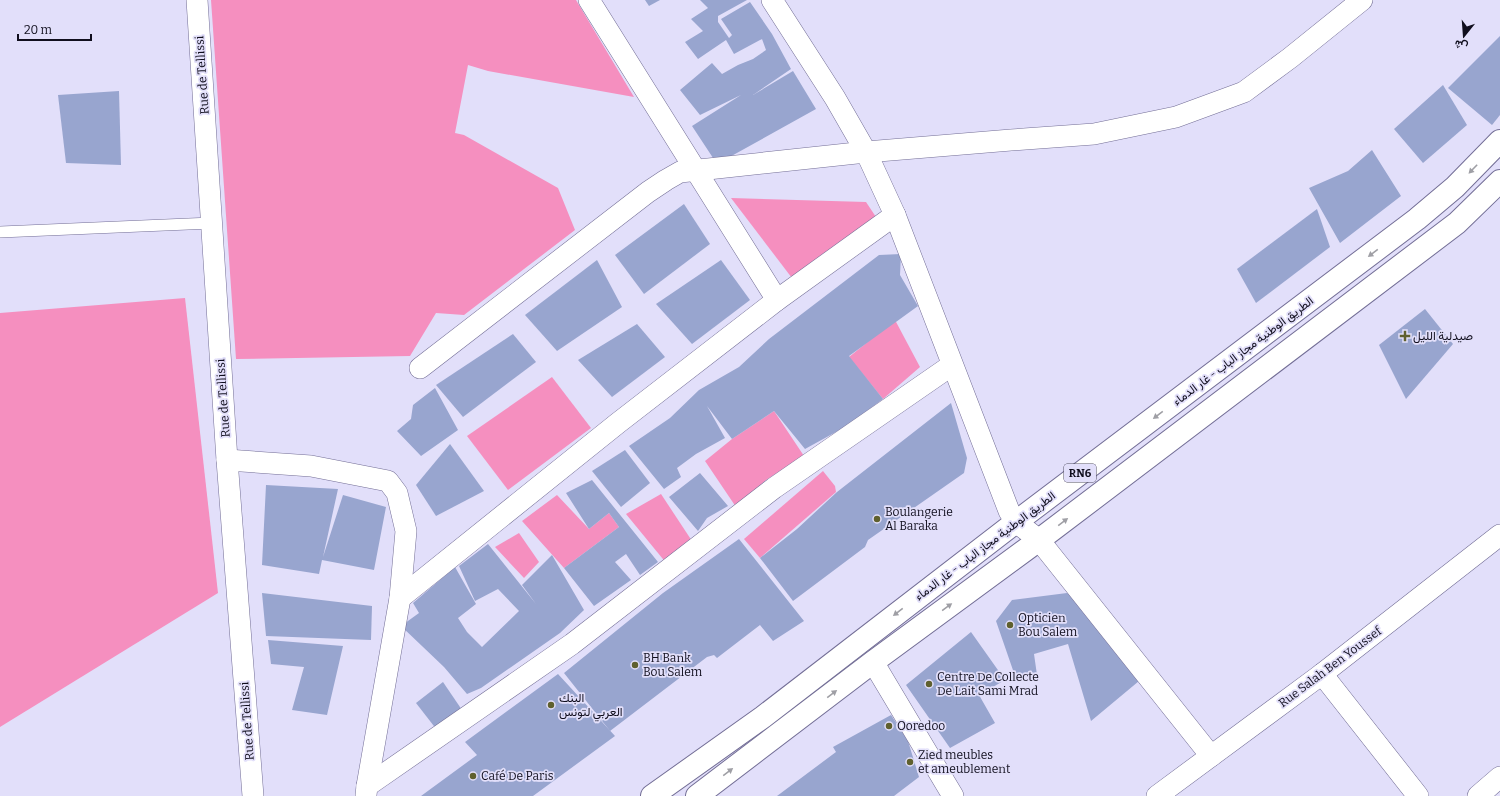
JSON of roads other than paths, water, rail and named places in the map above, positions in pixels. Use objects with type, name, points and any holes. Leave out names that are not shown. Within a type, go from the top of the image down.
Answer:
[{"type":"main road","name":"الطريق الوطنية مجاز الباب - غار الدماء","points":[[652,796],[763,717],[1016,522],[1417,219],[1455,187],[1500,141]]},
{"type":"main road","name":"RN6","points":[[698,796],[873,662],[1039,540],[1457,223],[1500,182]]},
{"type":"street","name":"Rue de Tellissi","points":[[197,0],[228,460],[253,796]]},
{"type":"street","points":[[588,0],[778,300]]},
{"type":"street","points":[[772,0],[835,98],[866,152],[895,215],[1009,511],[1016,522],[1039,540],[1211,756]]},
{"type":"street","points":[[420,368],[648,192],[680,172],[866,152],[1094,134],[1176,117],[1244,92],[1290,58],[1362,0]]},
{"type":"street","points":[[400,598],[618,423],[778,300],[895,215]]},
{"type":"street","points":[[366,791],[572,644],[774,488],[952,365]]},
{"type":"street","points":[[228,460],[311,466],[388,481],[398,493],[406,531],[400,598],[366,791]]},
{"type":"street","name":"Rue Salah Ben Youssef","points":[[1157,796],[1322,674],[1500,535]]},
{"type":"street","points":[[873,662],[953,796]]},
{"type":"street","points":[[1322,674],[1418,796]]},
{"type":"street","points":[[1478,796],[1500,777]]},
{"type":"lane","points":[[0,232],[212,223]]},
{"type":"place","name":"صيدلية الليل","points":[[1405,336]]},
{"type":"place","name":"Boulangerie Al Baraka","points":[[877,519]]},
{"type":"place","name":"Opticien Bou Salem","points":[[1010,625]]},
{"type":"place","name":"BH Bank Bou Salem","points":[[635,665]]},
{"type":"place","name":"Centre De Collecte De Lait Sami Mrad","points":[[929,684]]},
{"type":"place","name":"البنك العربي لتونس","points":[[551,705]]},
{"type":"place","name":"Ooredoo","points":[[889,726]]},
{"type":"place","name":"Zied meubles et ameublement","points":[[910,762]]},
{"type":"place","name":"Café De Paris","points":[[473,776]]}]
